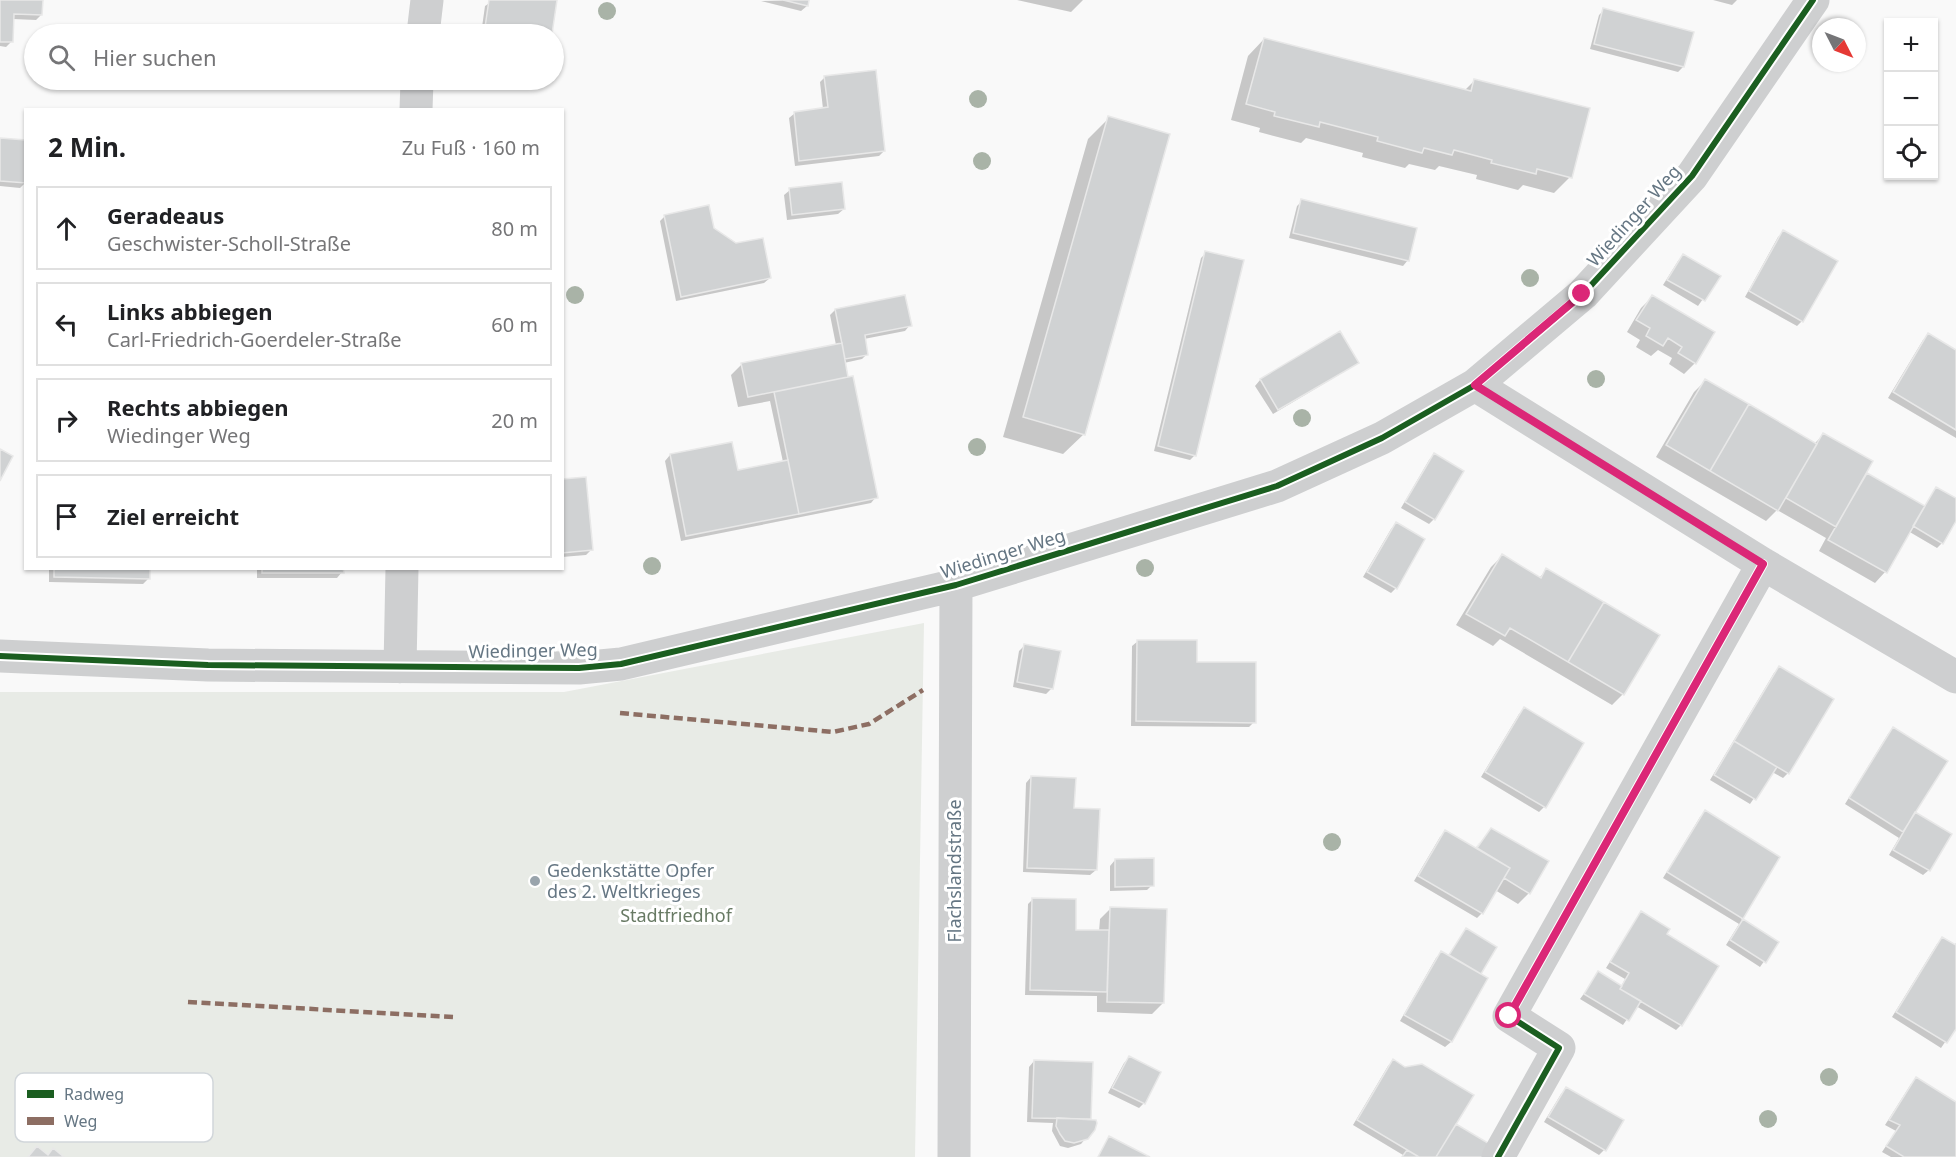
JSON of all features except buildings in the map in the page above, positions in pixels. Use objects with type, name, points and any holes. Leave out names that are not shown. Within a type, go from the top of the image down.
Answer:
[{"type":"street","points":[[424,24],[427,0]]},
{"type":"street","name":"Wiedinger Weg","points":[[0,656],[208,665],[579,669],[621,664],[956,585],[1277,486],[1382,438],[1475,385],[1582,294],[1692,176],[1813,0]]},
{"type":"street","points":[[416,108],[417,90]]},
{"type":"street","points":[[1475,385],[1763,564],[1956,677]]},
{"type":"street","points":[[1498,1157],[1559,1048],[1509,1016],[1763,564]]},
{"type":"street","points":[[400,667],[402,570]]},
{"type":"street","name":"Flachslandstraße","points":[[954,1157],[956,585]]},
{"type":"green space","name":"Stadtfriedhof","points":[[924,623],[915,1157],[0,1157],[0,692],[564,692]]},
{"type":"marked path","points":[[620,713],[833,732],[869,724],[923,690]]},
{"type":"marked path","points":[[188,1002],[453,1017]]},
{"type":"cycle path","points":[[0,656],[208,665],[579,668],[621,664],[956,585],[1277,486],[1382,438],[1475,385],[1583,294],[1692,176],[1813,0]]},
{"type":"cycle path","points":[[1498,1157],[1559,1048],[1509,1016],[1763,564]]},
{"type":"place","name":"Gedenkstätte Opfer des 2. Weltkrieges","points":[[535,881]]},
{"type":"route","points":[[1509,1016],[1763,564],[1475,385],[1582,294]]}]
